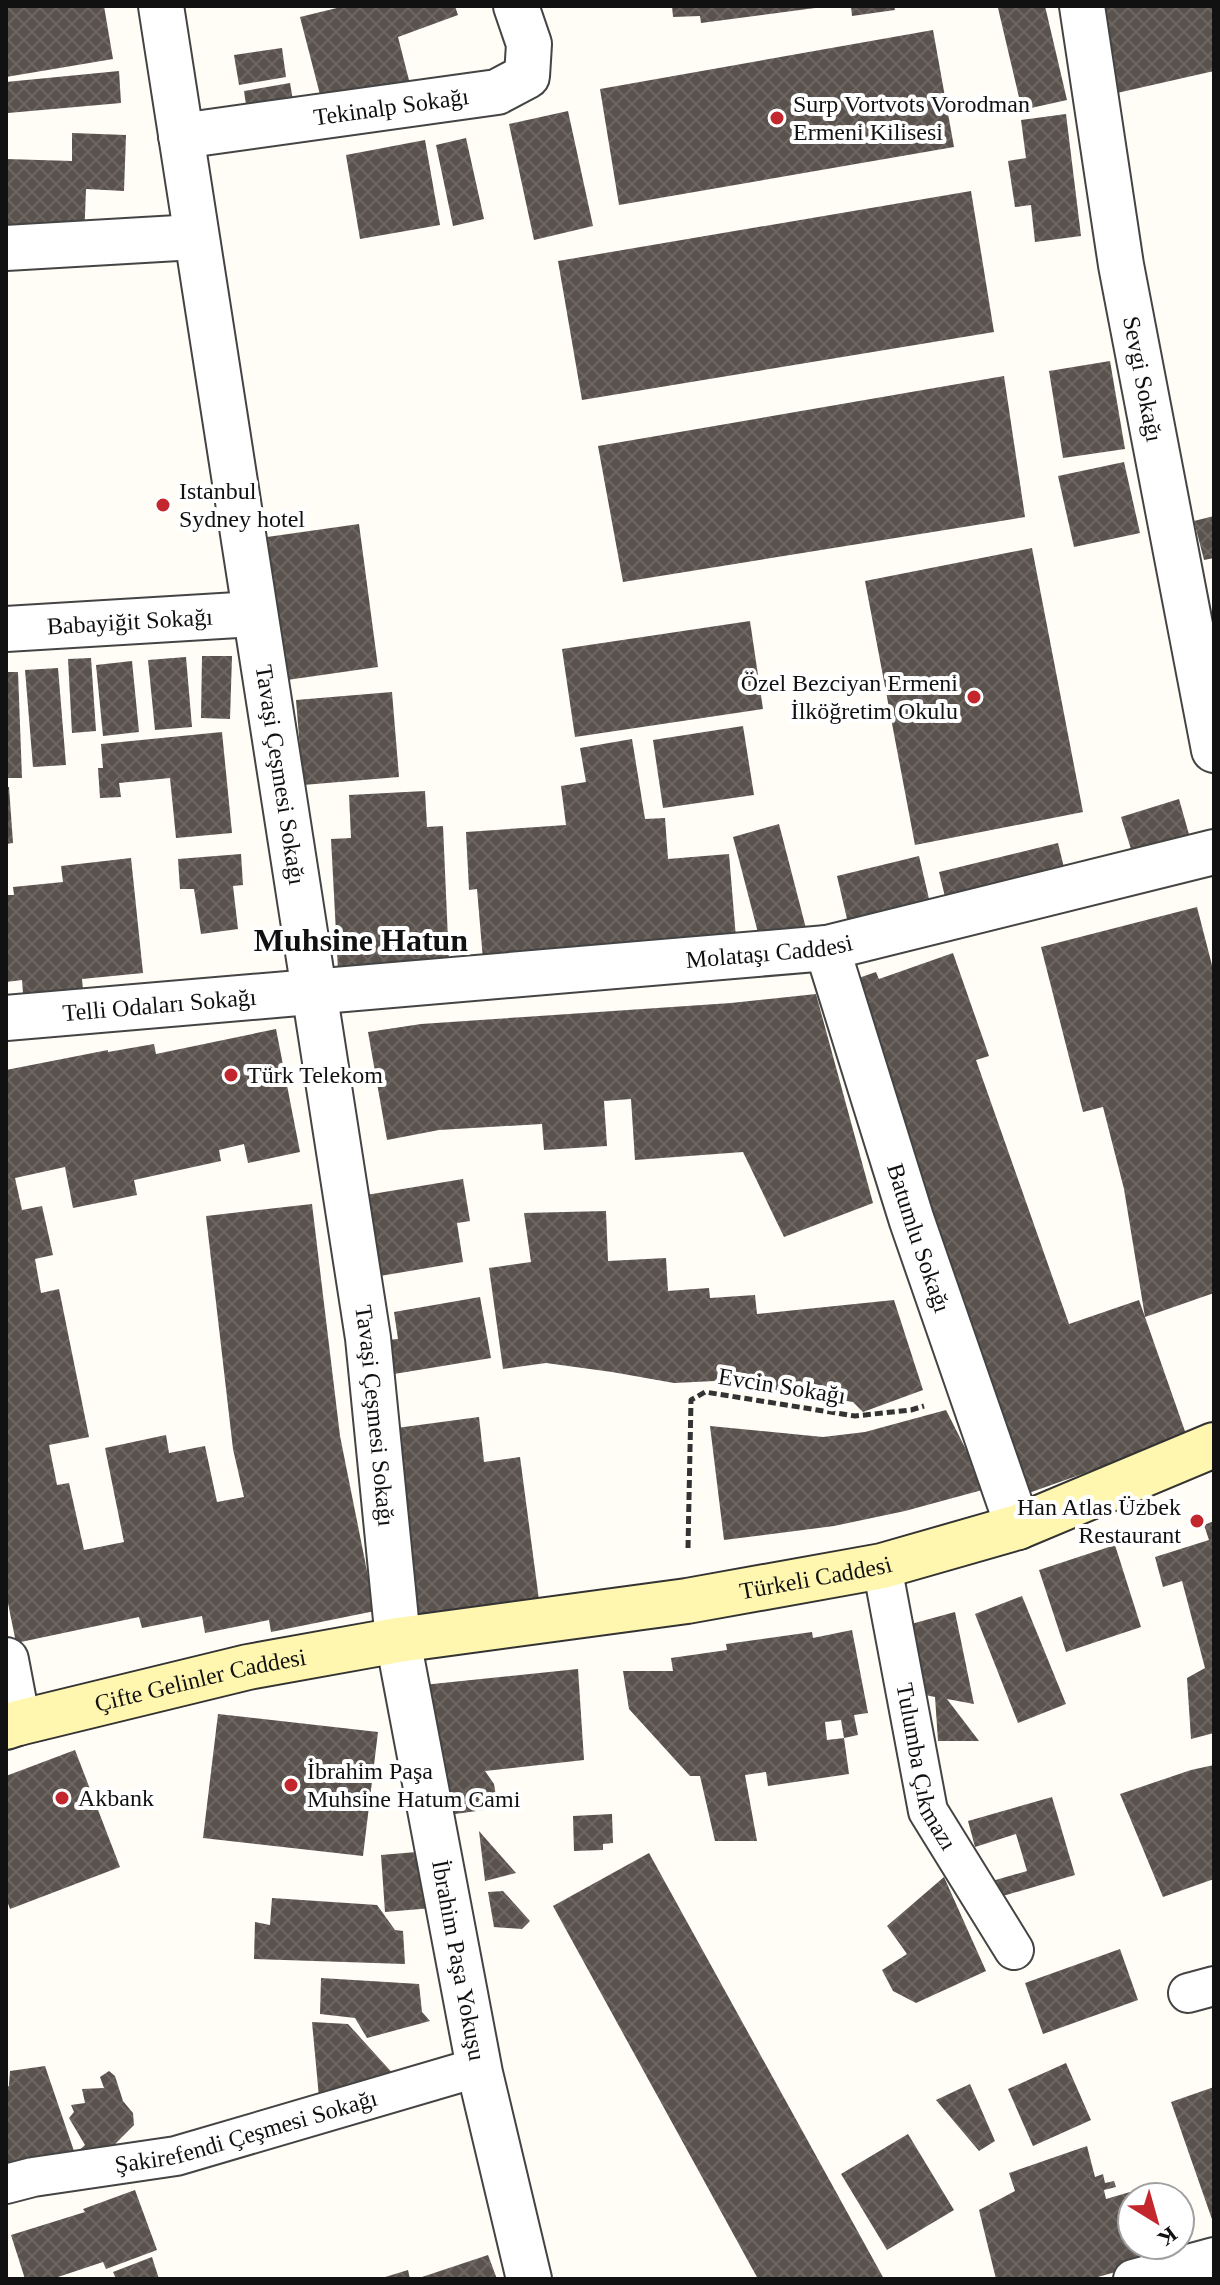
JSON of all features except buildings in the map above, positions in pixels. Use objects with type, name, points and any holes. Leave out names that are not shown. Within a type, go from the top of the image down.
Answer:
[{"type":"main road","name":"Türkeli Caddesi","points":[[398,1640],[687,1601],[882,1566],[1018,1527],[1214,1445]]},
{"type":"main road","name":"Çifte Gelinler Caddesi","points":[[12,1725],[248,1667],[398,1640]]},
{"type":"street","name":"Tavaşi Çeşmesi Sokağı","points":[[161,6],[368,1338],[398,1640]]},
{"type":"street","name":"Tekinalp Sokağı","points":[[181,136],[497,92],[527,76],[529,44],[516,6]]},
{"type":"street","name":"Sevgi Sokağı","points":[[1082,6],[1121,265],[1214,750]]},
{"type":"street","points":[[6,248],[195,237]]},
{"type":"street","name":"Babayiğit Sokağı","points":[[6,629],[254,614]]},
{"type":"street","name":"Molataşı Caddesi","points":[[313,992],[827,948],[1212,864]]},
{"type":"street","name":"Batumlu Sokağı","points":[[827,948],[912,1221],[1018,1527]]},
{"type":"street","name":"Telli Odaları Sokağı","points":[[6,1018],[313,992]]},
{"type":"street","name":"Tulumba Çıkmazı","points":[[882,1566],[928,1811],[1014,1950]]},
{"type":"street","name":"İbrahim Paşa Yokuşu","points":[[398,1640],[480,2073],[529,2279]]},
{"type":"street","points":[[6,1660],[12,1725]]},
{"type":"street","name":"Şakirefendi Çeşmesi Sokağı","points":[[6,2184],[33,2177],[176,2156],[476,2068],[480,2073]]},
{"type":"street","points":[[1133,2279],[1214,2257]]},
{"type":"path","name":"Evcin Sokağı","points":[[687,1601],[691,1400],[705,1392],[855,1416],[911,1410],[972,1390]]},
{"type":"place","name":"Surp Vortvots Vorodman Ermeni Kilisesi","points":[[777,118]]},
{"type":"place","name":"Istanbul Sydney hotel","points":[[163,505]]},
{"type":"place","name":"Özel Bezciyan Ermeni İlköğretim Okulu","points":[[974,697]]},
{"type":"place","name":"Türk Telekom","points":[[231,1075]]},
{"type":"place","name":"Han Atlas Üzbek Restaurant","points":[[1197,1521]]},
{"type":"place","name":"İbrahim Paşa Muhsine Hatum Cami","points":[[291,1785]]},
{"type":"place","name":"Akbank","points":[[62,1798]]},
{"type":"district","name":"Muhsine Hatun","points":[[361,940]]}]
